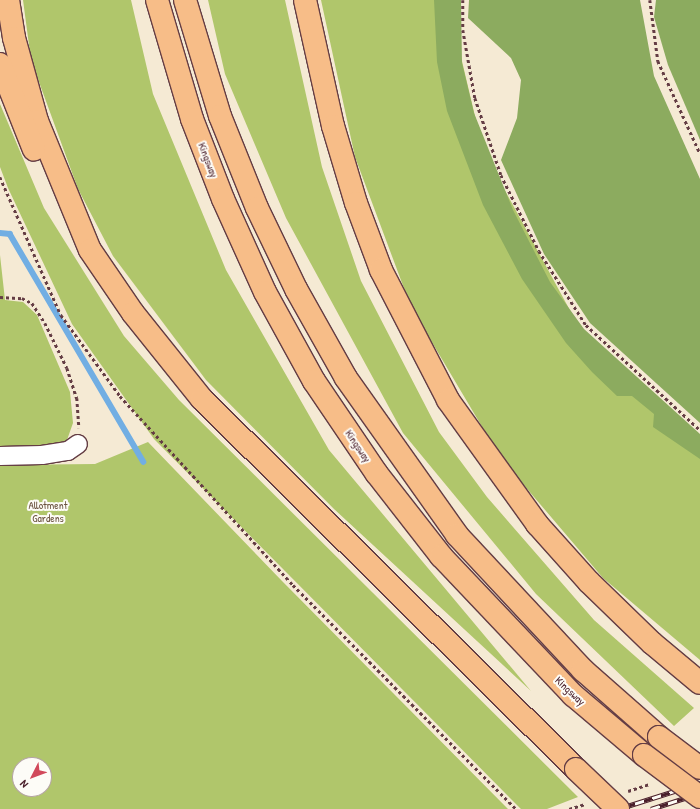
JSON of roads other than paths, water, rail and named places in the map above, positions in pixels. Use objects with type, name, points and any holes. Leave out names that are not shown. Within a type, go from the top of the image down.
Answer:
[{"type":"highway","points":[[8,0],[14,38],[37,121],[90,250]]},
{"type":"highway","name":"Kingsway","points":[[157,0],[192,119],[223,199],[266,292],[314,382],[377,474],[441,556],[573,696],[644,755],[700,797]]},
{"type":"highway","points":[[185,0],[220,116],[257,208],[296,289],[346,378],[457,534],[583,670],[660,737],[700,768]]},
{"type":"highway","points":[[305,0],[333,126],[356,203],[381,270],[448,400],[537,524],[589,582],[652,643],[700,682]]},
{"type":"highway","points":[[0,64],[46,176],[90,250],[133,313],[202,399],[576,769],[620,801]]},
{"type":"street","points":[[0,456],[42,455],[68,451],[78,444]]},
{"type":"waterway","points":[[0,233],[10,234],[144,462]]},
{"type":"railway","points":[[618,809],[700,783]]},
{"type":"railway","points":[[651,809],[700,793]]},
{"type":"park label","name":"Allotment Gardens","points":[[48,512]]}]
